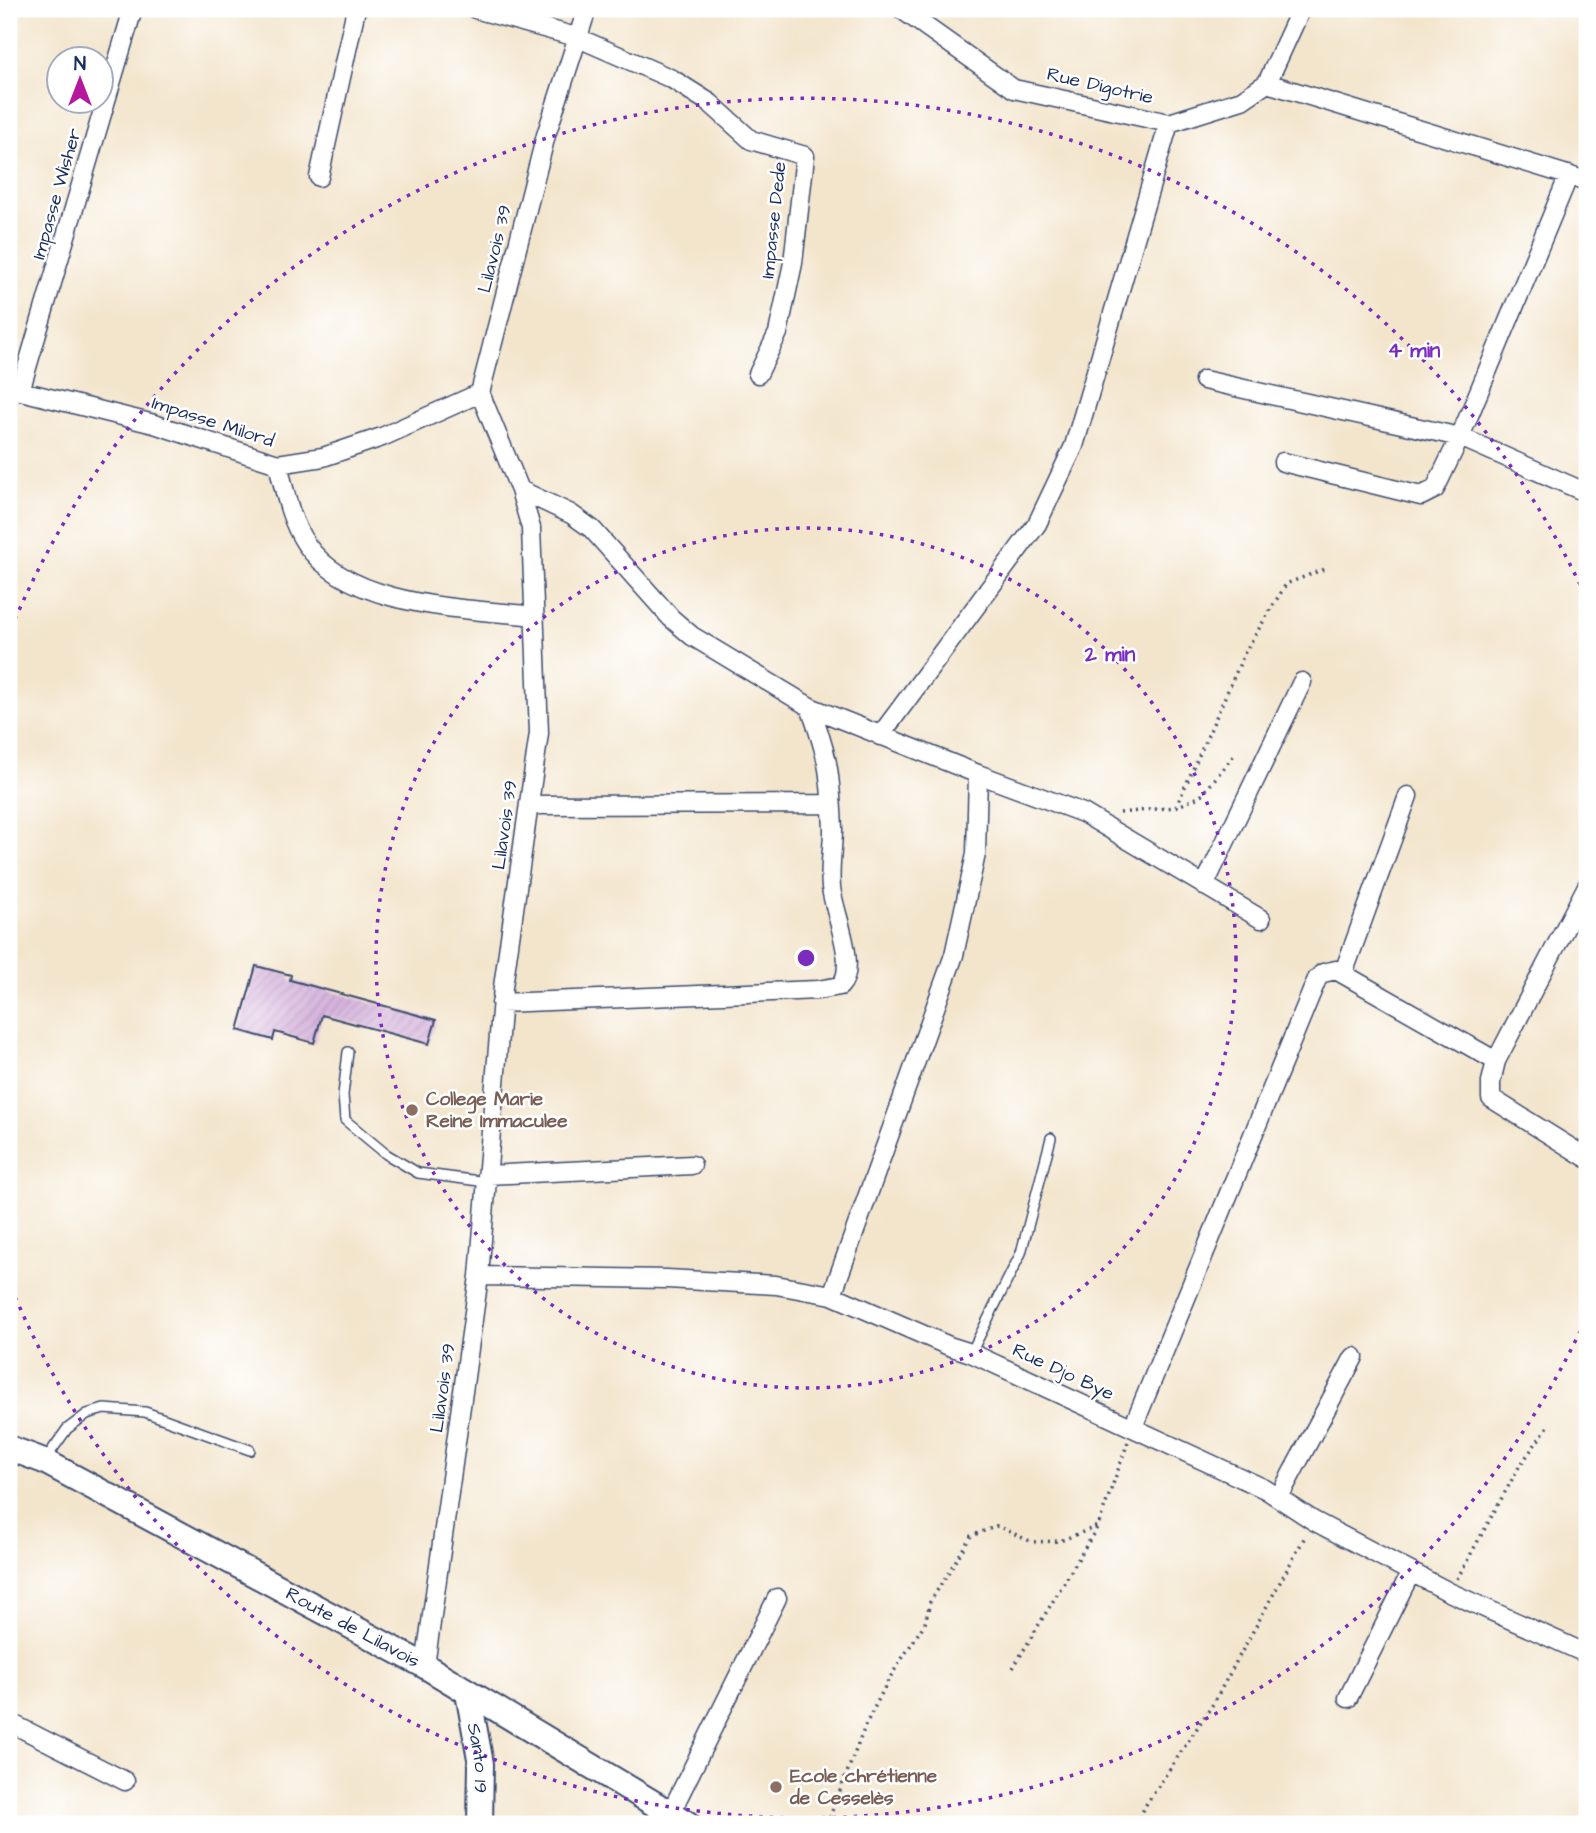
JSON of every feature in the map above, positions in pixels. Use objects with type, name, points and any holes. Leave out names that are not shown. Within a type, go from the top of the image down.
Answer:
[{"type":"main road","name":"Route de Lilavois","points":[[9,1448],[44,1461],[425,1666],[679,1819]]},
{"type":"main road","name":"Santo 19","points":[[468,1693],[481,1764],[480,1824]]},
{"type":"street","name":"Impasse Wisher","points":[[15,389],[133,9]]},
{"type":"street","points":[[319,177],[356,9]]},
{"type":"street","points":[[475,9],[576,37]]},
{"type":"street","name":"Lilavois 39","points":[[425,1666],[480,1276],[501,1003],[539,733],[531,528],[520,490],[480,393],[545,135],[587,9]]},
{"type":"street","name":"Rue Digotrie","points":[[901,9],[1014,89],[1169,123],[1242,100],[1268,83]]},
{"type":"street","points":[[1301,9],[1268,83],[1587,181]]},
{"type":"street","name":"Impasse Dede","points":[[576,37],[672,79],[710,103],[751,140],[805,156],[793,263],[778,333],[758,374]]},
{"type":"street","points":[[880,736],[1037,524],[1074,446],[1169,123]]},
{"type":"street","points":[[1283,461],[1421,496],[1435,489],[1460,437],[1569,174]]},
{"type":"street","points":[[1204,380],[1460,437],[1587,493]]},
{"type":"street","name":"Impasse Milord","points":[[15,389],[154,424],[278,464],[323,457],[382,437],[480,393]]},
{"type":"street","points":[[278,464],[295,525],[307,545],[324,564],[346,578],[383,594],[427,604],[534,616]]},
{"type":"street","points":[[520,490],[571,514],[592,529],[671,618],[692,636],[810,707],[1083,813],[1261,919]]},
{"type":"street","points":[[1204,886],[1301,682]]},
{"type":"street","points":[[501,1003],[818,990],[841,986],[847,976],[847,961],[845,943],[832,904],[830,880],[833,848],[828,769],[810,707]]},
{"type":"street","points":[[832,1295],[954,955],[976,853],[978,774]]},
{"type":"street","points":[[1343,974],[1408,796]]},
{"type":"street","points":[[528,805],[831,804]]},
{"type":"street","points":[[1587,886],[1582,906],[1496,1061],[1491,1082],[1491,1098],[1587,1158]]},
{"type":"street","points":[[1133,1427],[1317,979],[1323,972],[1331,969],[1343,974],[1496,1061]]},
{"type":"street","points":[[487,1179],[692,1165]]},
{"type":"street","name":"Rue Djo Bye","points":[[480,1276],[667,1279],[776,1285],[832,1295],[971,1353],[1265,1489],[1314,1521],[1449,1592],[1587,1654]]},
{"type":"street","points":[[1279,1497],[1354,1357]]},
{"type":"street","points":[[1348,1698],[1411,1572]]},
{"type":"street","points":[[679,1819],[777,1598]]},
{"type":"street","points":[[9,1722],[125,1781]]},
{"type":"lane","points":[[348,1052],[343,1095],[345,1120],[386,1154],[418,1173],[487,1179]]},
{"type":"lane","points":[[971,1353],[1020,1253],[1051,1138]]},
{"type":"lane","points":[[44,1461],[67,1429],[87,1415],[104,1409],[145,1412],[250,1450]]},
{"type":"path","points":[[1176,807],[1245,652],[1286,584],[1324,569]]},
{"type":"path","points":[[1083,813],[1110,814],[1176,807],[1201,796],[1235,754]]},
{"type":"path","points":[[1449,1592],[1519,1467],[1549,1424]]},
{"type":"path","points":[[1013,1668],[1098,1526],[1133,1427]]},
{"type":"path","points":[[1137,1824],[1145,1806],[1213,1704],[1314,1521]]},
{"type":"path","points":[[827,1824],[866,1724],[889,1679],[925,1623],[930,1602],[971,1536],[997,1526],[1032,1542],[1060,1541],[1098,1526]]},
{"type":"building","points":[[256,966],[291,975],[290,980],[436,1020],[429,1044],[322,1015],[314,1043],[275,1032],[273,1040],[238,1030]]},
{"type":"place","name":"College Marie Reine Immaculee","points":[[412,1110]]},
{"type":"place","name":"Ecole chrétienne de Cesselès","points":[[776,1787]]}]
